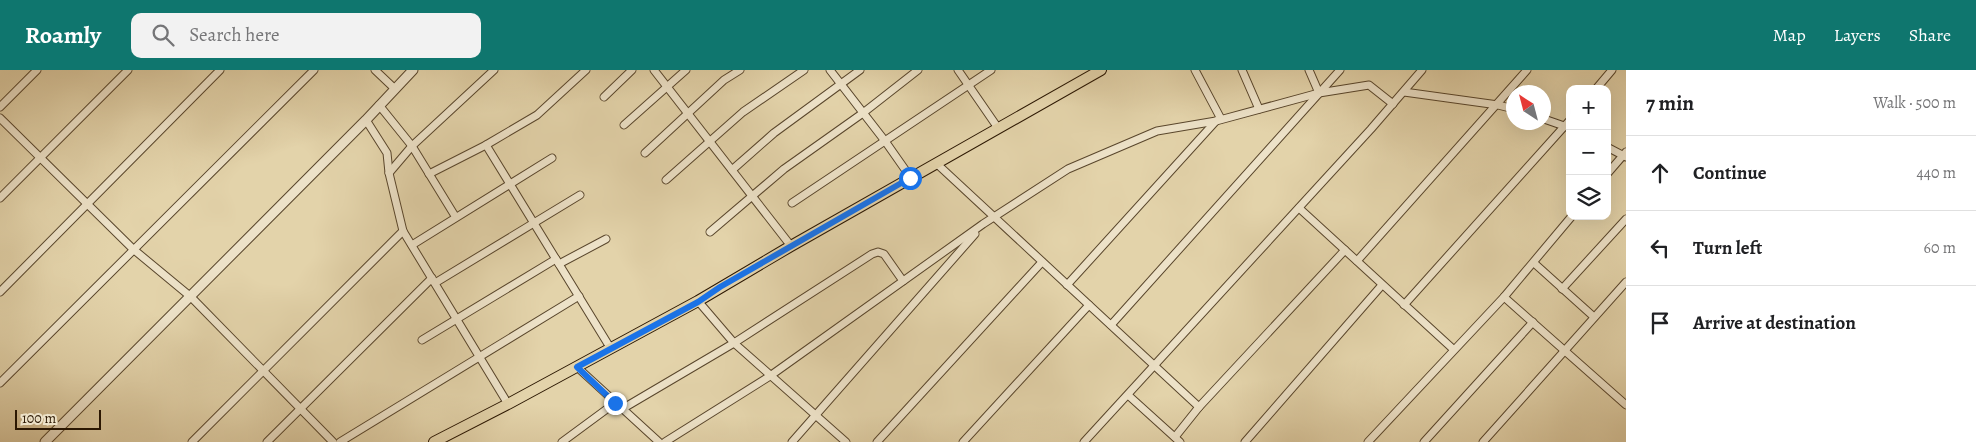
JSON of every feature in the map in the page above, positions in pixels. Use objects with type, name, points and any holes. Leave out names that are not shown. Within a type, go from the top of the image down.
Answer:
[{"type":"main road","points":[[434,442],[698,302],[791,246],[1101,70]]},
{"type":"street","points":[[0,107],[36,70]]},
{"type":"street","points":[[0,198],[128,70]]},
{"type":"street","points":[[0,292],[220,70]]},
{"type":"street","points":[[0,383],[314,70]]},
{"type":"street","points":[[375,70],[395,89]]},
{"type":"street","points":[[45,442],[191,297],[413,70]]},
{"type":"street","points":[[389,173],[412,146],[494,70]]},
{"type":"street","points":[[429,174],[486,146],[537,115],[586,70]]},
{"type":"street","points":[[604,96],[632,70]]},
{"type":"street","points":[[654,70],[791,246]]},
{"type":"street","points":[[624,125],[686,70]]},
{"type":"street","points":[[645,153],[724,80],[740,70]]},
{"type":"street","points":[[666,180],[743,112],[804,70]]},
{"type":"street","points":[[830,70],[885,141],[910,178]]},
{"type":"street","points":[[732,170],[774,133],[860,70]]},
{"type":"street","points":[[710,232],[784,169],[918,70]]},
{"type":"street","points":[[958,70],[998,128]]},
{"type":"street","points":[[792,203],[991,70]]},
{"type":"street","points":[[1195,70],[1219,120]]},
{"type":"street","points":[[1242,70],[1259,109]]},
{"type":"street","points":[[1309,70],[1319,93]]},
{"type":"street","points":[[1111,325],[1340,70]]},
{"type":"street","points":[[1084,442],[1299,208],[1422,70]]},
{"type":"street","points":[[1356,262],[1527,70]]},
{"type":"street","points":[[1599,85],[1612,70]]},
{"type":"street","points":[[665,442],[770,376],[983,224],[1068,169],[1157,131],[1219,120],[1319,93],[1369,85],[1393,104]]},
{"type":"street","points":[[1404,92],[1506,106]]},
{"type":"street","points":[[379,105],[412,146],[455,216]]},
{"type":"street","points":[[0,118],[133,249],[191,297],[333,442]]},
{"type":"street","points":[[366,120],[387,153],[389,173],[403,231],[508,404]]},
{"type":"street","points":[[1068,285],[1219,120]]},
{"type":"street","points":[[1551,120],[1566,124]]},
{"type":"street","points":[[1404,305],[1566,126]]},
{"type":"street","points":[[486,146],[611,349]]},
{"type":"street","points":[[1611,150],[1625,155],[1611,170]]},
{"type":"street","points":[[412,245],[455,216],[552,158]]},
{"type":"street","points":[[936,163],[1199,407]]},
{"type":"street","points":[[267,442],[433,281],[580,195]]},
{"type":"street","points":[[1299,208],[1453,349]]},
{"type":"street","points":[[1562,289],[1626,219]]},
{"type":"street","points":[[1368,442],[1534,263],[1569,220]]},
{"type":"street","points":[[792,442],[983,224]]},
{"type":"street","points":[[192,442],[403,231]]},
{"type":"street","points":[[422,340],[557,262],[606,239]]},
{"type":"street","points":[[1128,395],[1178,440],[1199,407],[1345,250]]},
{"type":"street","points":[[622,409],[734,343],[872,254],[878,252],[884,254],[903,281]]},
{"type":"street","points":[[877,442],[1042,262]]},
{"type":"street","points":[[1534,263],[1594,317]]},
{"type":"street","points":[[1485,441],[1626,282]]},
{"type":"street","points":[[1245,442],[1382,285]]},
{"type":"street","points":[[340,442],[579,296]]},
{"type":"street","points":[[1504,296],[1626,406]]},
{"type":"street","points":[[698,302],[734,343],[846,442]]},
{"type":"street","points":[[962,442],[1089,305]]},
{"type":"street","points":[[1424,442],[1533,322]]},
{"type":"street","points":[[577,367],[659,442]]},
{"type":"street","points":[[562,442],[615,403]]},
{"type":"route","points":[[615,403],[577,367],[698,302],[720,287],[910,178]]}]
